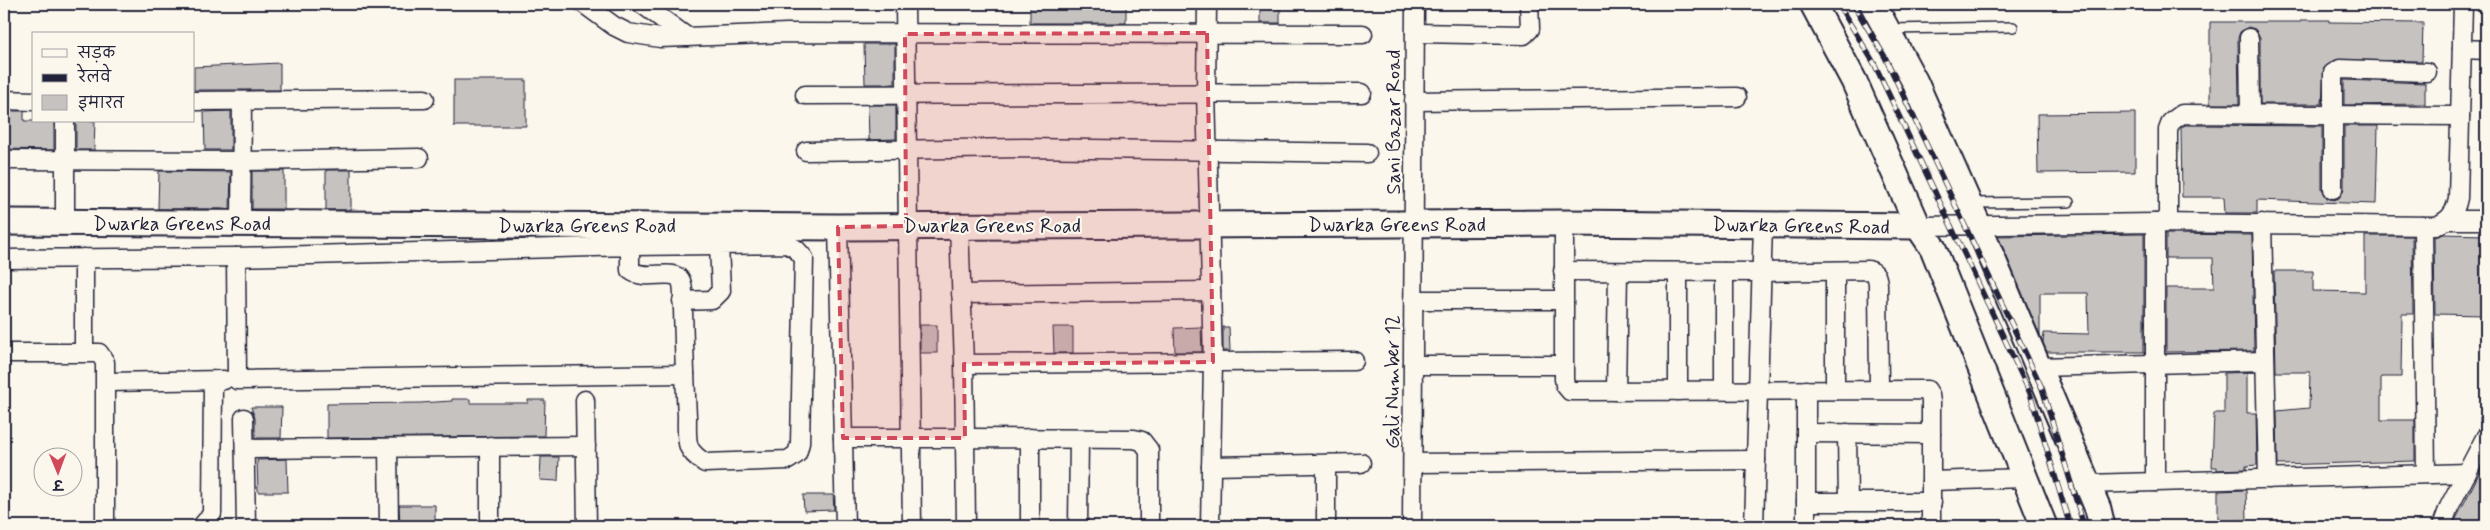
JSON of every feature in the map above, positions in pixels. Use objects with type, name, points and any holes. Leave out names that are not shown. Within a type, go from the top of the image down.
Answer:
[{"type":"street","points":[[584,4],[614,26],[628,33],[660,38],[787,33],[1363,34]]},
{"type":"street","points":[[642,4],[687,37]]},
{"type":"street","points":[[905,4],[906,226],[912,438],[912,526]]},
{"type":"street","points":[[1207,4],[1206,92],[1213,362],[1210,526]]},
{"type":"street","name":"Sani Bazar Road","points":[[1414,300],[1415,4]]},
{"type":"street","points":[[1415,33],[1524,35],[1530,29],[1529,4]]},
{"type":"street","points":[[1813,4],[1854,81],[1918,226],[1933,248],[2044,526]]},
{"type":"street","points":[[1873,4],[1915,82],[1969,203],[2087,484],[2102,526]]},
{"type":"street","points":[[2448,220],[2456,209],[2458,198],[2463,4]]},
{"type":"street","points":[[2249,38],[2250,114]]},
{"type":"street","points":[[2462,49],[2486,50]]},
{"type":"street","points":[[2332,189],[2333,76],[2335,70],[2427,72]]},
{"type":"street","points":[[805,95],[1206,92],[1362,93]]},
{"type":"street","points":[[1414,101],[1737,97]]},
{"type":"street","points":[[195,101],[425,99]]},
{"type":"street","points":[[4,100],[32,101]]},
{"type":"street","points":[[241,223],[242,101]]},
{"type":"street","points":[[2155,482],[2155,364],[2168,130],[2171,122],[2182,114],[2460,116]]},
{"type":"street","points":[[65,122],[65,222]]},
{"type":"street","points":[[806,151],[1207,150],[1367,153]]},
{"type":"street","points":[[4,160],[241,161],[419,158]]},
{"type":"street","name":"Dwarka Greens Road","points":[[4,222],[241,223],[679,236],[838,227],[959,225],[1564,223],[1979,227],[2262,223],[2436,226],[2448,220],[2486,220]]},
{"type":"street","points":[[1564,223],[1564,365],[1565,386],[1570,391],[1927,390],[1930,395],[1932,526]]},
{"type":"street","points":[[2262,223],[2268,479]]},
{"type":"street","points":[[959,225],[964,364],[966,526]]},
{"type":"street","points":[[1747,526],[1754,526],[1762,225]]},
{"type":"street","points":[[2423,226],[2426,474]]},
{"type":"street","points":[[838,227],[845,526]]},
{"type":"street","points":[[4,259],[236,257],[630,246],[679,236],[719,245],[787,244],[796,249],[804,258],[800,443],[797,454],[788,460],[705,463],[688,446],[682,302],[683,284],[678,277],[672,274],[641,277],[630,270],[630,246]]},
{"type":"street","points":[[682,302],[712,300],[721,291],[719,245]]},
{"type":"street","points":[[236,257],[237,380]]},
{"type":"street","points":[[84,258],[84,352]]},
{"type":"street","points":[[1563,271],[1761,272],[1868,270],[1874,272],[1877,277],[1879,389]]},
{"type":"street","points":[[1835,271],[1835,390]]},
{"type":"street","points":[[1616,391],[1618,272]]},
{"type":"street","points":[[1678,272],[1678,391]]},
{"type":"street","points":[[1724,272],[1724,390]]},
{"type":"street","points":[[961,294],[1211,291]]},
{"type":"street","points":[[1414,300],[1563,300]]},
{"type":"street","name":"Gali Number 12","points":[[1412,526],[1414,300]]},
{"type":"street","points":[[4,353],[84,352],[99,354],[105,362],[107,382],[105,526]]},
{"type":"street","points":[[964,364],[1354,361]]},
{"type":"street","points":[[2038,367],[2265,362]]},
{"type":"street","points":[[1413,365],[1564,365]]},
{"type":"street","points":[[107,382],[685,374]]},
{"type":"street","points":[[202,526],[212,514],[213,381]]},
{"type":"street","points":[[1806,390],[1806,526]]},
{"type":"street","points":[[585,400],[587,526]]},
{"type":"street","points":[[244,418],[246,526]]},
{"type":"street","points":[[1806,433],[1931,434]]},
{"type":"street","points":[[1847,434],[1848,502]]},
{"type":"street","points":[[2442,526],[2449,507],[2486,436]]},
{"type":"street","points":[[843,438],[1134,439],[1146,444],[1148,450],[1149,526]]},
{"type":"street","points":[[1030,438],[1030,526]]},
{"type":"street","points":[[1078,526],[1079,438]]},
{"type":"street","points":[[490,446],[490,526]]},
{"type":"street","points":[[245,449],[586,446]]},
{"type":"street","points":[[388,448],[389,526]]},
{"type":"street","points":[[1413,463],[1756,460]]},
{"type":"street","points":[[1211,466],[1361,463]]},
{"type":"street","points":[[1326,464],[1326,526]]},
{"type":"street","points":[[2087,484],[2467,473]]},
{"type":"street","points":[[1931,481],[2025,478]]},
{"type":"street","points":[[1806,502],[1932,502]]},
{"type":"lane","points":[[1886,29],[2013,27]]},
{"type":"lane","points":[[1969,203],[2069,202]]},
{"type":"highlighted area","points":[[1207,33],[1213,362],[964,364],[965,438],[843,438],[838,227],[906,226],[905,34]]},
{"type":"building","points":[[1030,4],[1126,4],[1126,23],[1030,23]]},
{"type":"building","points":[[1260,4],[1280,4],[1280,23],[1260,23]]},
{"type":"building","points":[[2301,20],[2423,23],[2422,61],[2335,60],[2324,68],[2322,104],[2260,104],[2260,37],[2255,29],[2248,27],[2240,32],[2238,38],[2239,104],[2210,104],[2210,22],[2301,22]]},
{"type":"building","points":[[864,44],[895,44],[895,84],[865,84]]},
{"type":"building","points":[[280,63],[280,90],[195,90],[195,67]]},
{"type":"building","points":[[454,80],[526,80],[526,126],[454,126]]},
{"type":"building","points":[[2344,80],[2425,83],[2425,104],[2344,105]]},
{"type":"building","points":[[868,105],[896,105],[896,139],[869,140]]},
{"type":"building","points":[[4,111],[24,111],[24,121],[54,122],[54,150],[4,149]]},
{"type":"building","points":[[231,111],[231,150],[205,150],[204,112]]},
{"type":"building","points":[[2135,113],[2135,172],[2038,173],[2037,114]]},
{"type":"building","points":[[76,122],[95,122],[94,150],[76,150]]},
{"type":"building","points":[[2185,125],[2322,126],[2322,189],[2327,198],[2333,200],[2339,198],[2344,189],[2344,126],[2378,126],[2376,204],[2257,200],[2257,213],[2225,213],[2224,197],[2182,197],[2181,128]]},
{"type":"building","points":[[326,170],[351,170],[351,210],[326,210]]},
{"type":"building","points":[[159,171],[231,172],[230,209],[158,209]]},
{"type":"building","points":[[252,171],[284,171],[284,209],[252,209]]},
{"type":"building","points":[[2144,234],[2144,352],[2047,352],[2043,343],[2044,333],[2089,334],[2088,293],[2040,293],[2040,336],[1998,236]]},
{"type":"building","points":[[2166,234],[2252,235],[2254,351],[2166,352],[2166,288],[2214,288],[2213,258],[2166,258]]},
{"type":"building","points":[[2444,234],[2486,235],[2486,315],[2435,314],[2434,237]]},
{"type":"building","points":[[2365,236],[2412,236],[2413,314],[2402,314],[2401,377],[2381,377],[2381,420],[2415,420],[2415,461],[2278,465],[2277,411],[2309,408],[2310,372],[2276,372],[2274,271],[2313,271],[2313,291],[2365,292]]},
{"type":"building","points":[[920,325],[937,325],[937,353],[920,353]]},
{"type":"building","points":[[1053,327],[1073,327],[1073,353],[1054,353]]},
{"type":"building","points":[[1201,327],[1202,352],[1175,352],[1174,328]]},
{"type":"building","points":[[1223,327],[1229,327],[1230,351],[1223,351]]},
{"type":"building","points":[[2247,372],[2247,413],[2256,413],[2257,465],[2246,466],[2246,469],[2217,470],[2217,467],[2212,467],[2214,413],[2224,413],[2224,373]]},
{"type":"building","points":[[452,399],[470,399],[470,403],[528,403],[528,400],[545,400],[544,436],[327,438],[327,404],[420,403],[452,401]]},
{"type":"building","points":[[251,407],[282,407],[281,438],[255,438],[255,418]]},
{"type":"building","points":[[541,457],[559,457],[558,481],[540,480]]},
{"type":"building","points":[[287,459],[288,492],[258,492],[257,460]]},
{"type":"building","points":[[2486,460],[2486,526],[2453,526],[2455,521]]},
{"type":"building","points":[[2246,490],[2247,520],[2218,521],[2218,491]]},
{"type":"building","points":[[803,495],[833,495],[834,510],[804,511]]},
{"type":"building","points":[[399,505],[435,505],[435,526],[400,526]]},
{"type":"railway","points":[[1838,4],[1874,63],[2030,393],[2070,526]]},
{"type":"railway","points":[[1853,4],[1885,57],[2042,388],[2084,526]]}]
